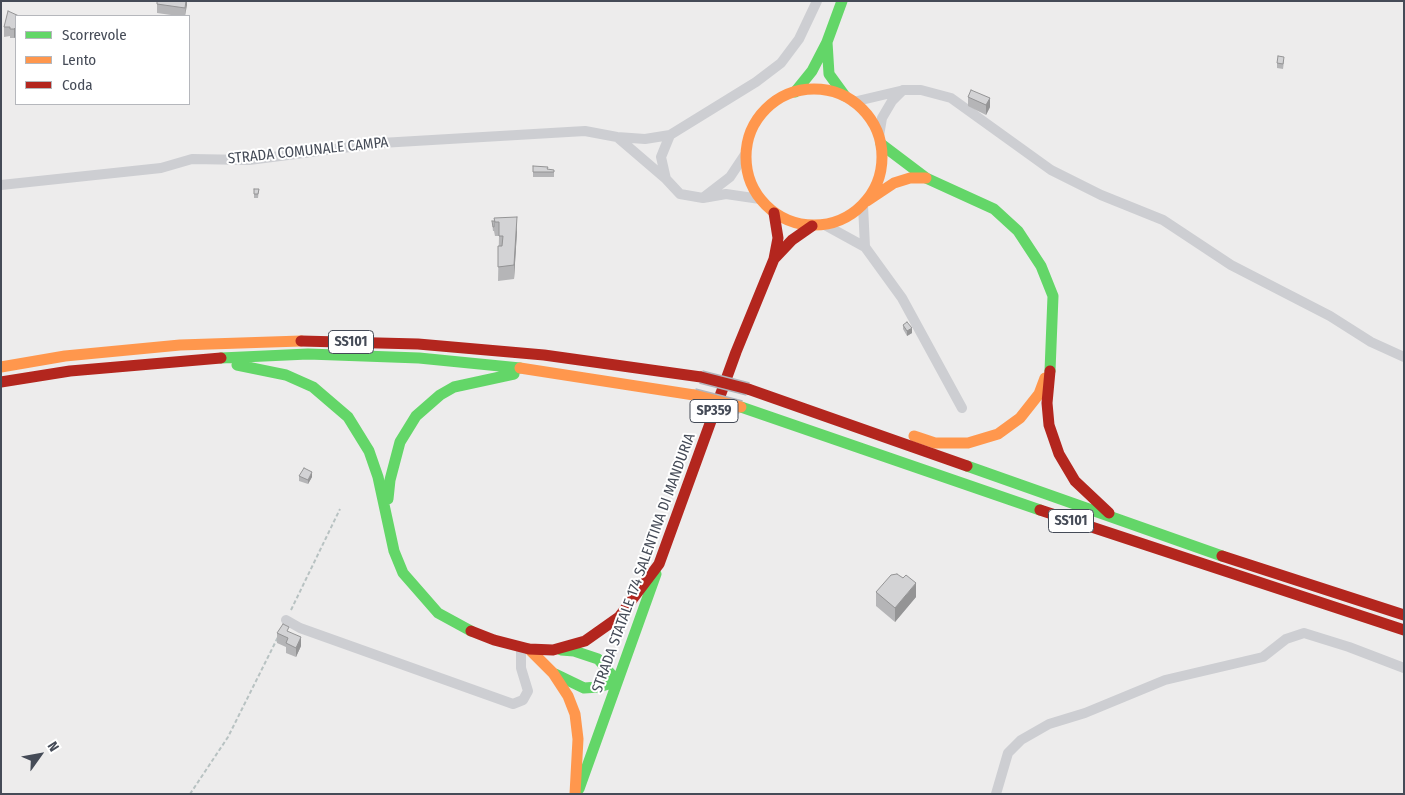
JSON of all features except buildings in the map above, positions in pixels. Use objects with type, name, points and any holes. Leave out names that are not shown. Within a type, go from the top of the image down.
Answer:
[{"type":"main road","points":[[795,92],[812,71],[842,1]]},
{"type":"main road","points":[[826,42],[829,74],[849,99],[871,120],[880,140],[882,162],[878,180],[865,203]]},
{"type":"main road","points":[[849,99],[820,90],[795,92],[780,98],[762,115],[749,136],[746,153],[747,169],[752,184],[760,198],[774,213],[793,222],[812,226],[825,225],[845,218],[894,183],[910,178],[926,178]]},
{"type":"main road","points":[[880,140],[926,178],[994,209],[1018,231],[1041,266],[1053,296],[1052,356],[1047,403],[1050,425],[1059,454],[1075,480],[1117,520]]},
{"type":"main road","name":"STRADA STATALE 174 SALENTINA DI MANDURIA","points":[[576,794],[736,352],[774,259],[778,238],[774,213]]},
{"type":"main road","name":"STRADA STATALE 174 SALENTINA DI MANDURIA","points":[[774,259],[792,240],[812,226]]},
{"type":"main road","name":"SS101","points":[[1,367],[65,356],[180,345],[300,341],[418,344],[544,355],[701,377],[748,389],[1117,520],[1404,615]]},
{"type":"main road","name":"SS101","points":[[1,382],[70,371],[216,358],[308,354],[419,358],[542,370],[694,396],[741,407],[1070,520],[1404,630]]},
{"type":"main road","points":[[841,423],[884,427],[935,443],[968,443],[998,434],[1020,418],[1040,394],[1052,356]]},
{"type":"main road","points":[[216,358],[235,365],[260,368],[313,387],[348,417],[369,450],[394,551],[403,573],[438,613],[461,627],[494,640],[525,648],[574,651],[598,660],[617,681],[599,687],[584,688],[552,673]]},
{"type":"main road","points":[[387,517],[390,480],[400,442],[416,416],[440,395],[454,387],[501,375],[542,370]]},
{"type":"main road","points":[[557,649],[585,641],[619,617],[659,564]]},
{"type":"main road","points":[[525,648],[552,673],[568,696],[575,714],[578,739],[576,794]]},
{"type":"street","points":[[666,179],[661,157],[670,135],[756,82],[781,63],[799,39],[817,1]]},
{"type":"street","points":[[880,140],[882,118],[892,101],[904,90]]},
{"type":"street","points":[[849,99],[904,90],[920,90],[951,98],[1051,170],[1101,195],[1163,220],[1231,265],[1330,316],[1371,342],[1404,357]]},
{"type":"street","name":"STRADA COMUNALE CAMPA","points":[[1,185],[161,168],[192,159],[249,160],[381,143],[585,131],[616,137],[645,139],[670,135]]},
{"type":"street","points":[[616,137],[666,179],[680,194],[703,198],[726,194],[760,198]]},
{"type":"street","points":[[703,198],[730,176],[746,153]]},
{"type":"street","points":[[864,247],[865,203]]},
{"type":"street","points":[[825,225],[864,247],[902,298],[962,408]]},
{"type":"street","points":[[286,620],[300,628],[512,704],[523,700],[528,691],[521,668],[525,648]]},
{"type":"street","points":[[996,794],[1008,753],[1021,740],[1049,724],[1085,713],[1165,680],[1263,657],[1286,639],[1304,633],[1349,647],[1404,668]]},
{"type":"path","points":[[190,794],[228,737],[340,509]]},
{"type":"traffic: fast","points":[[795,92],[812,71],[827,42],[842,1]]},
{"type":"traffic: fast","points":[[827,42],[829,74],[845,96]]},
{"type":"traffic: fast","points":[[881,144],[926,178],[994,209],[1018,231],[1041,266],[1053,296],[1050,371]]},
{"type":"traffic: fast","points":[[221,358],[308,354],[419,358],[520,368]]},
{"type":"traffic: fast","points":[[237,365],[286,375],[313,387],[348,417],[369,451],[378,477],[394,551],[403,573],[438,613],[471,631]]},
{"type":"traffic: fast","points":[[388,499],[390,480],[400,442],[416,416],[440,395],[454,387],[514,374]]},
{"type":"traffic: fast","points":[[741,407],[1040,510]]},
{"type":"traffic: fast","points":[[967,466],[1222,556]]},
{"type":"traffic: fast","points":[[579,789],[656,574]]},
{"type":"traffic: fast","points":[[555,674],[584,688],[599,687],[617,681],[598,659],[574,651],[561,650]]},
{"type":"traffic: slow","points":[[814,89],[840,94],[862,109],[877,131],[882,157],[877,183],[862,205],[840,220],[814,225],[788,220],[766,205],[751,183],[746,157],[751,131],[766,109],[788,94],[814,89]]},
{"type":"traffic: slow","points":[[867,201],[894,183],[910,178],[926,178]]},
{"type":"traffic: slow","points":[[1,367],[65,356],[180,345],[301,341]]},
{"type":"traffic: slow","points":[[520,368],[694,395]]},
{"type":"traffic: slow","points":[[914,436],[935,443],[968,443],[998,434],[1020,418],[1039,394],[1045,378]]},
{"type":"traffic: slow","points":[[694,395],[741,407]]},
{"type":"traffic: slow","points":[[529,649],[553,673],[568,696],[575,714],[578,739],[575,794]]},
{"type":"traffic: jam","points":[[659,564],[736,352],[774,259],[778,238],[774,213]]},
{"type":"traffic: jam","points":[[774,259],[792,240],[812,226]]},
{"type":"traffic: jam","points":[[301,341],[418,344],[544,355],[701,377]]},
{"type":"traffic: jam","points":[[1,382],[70,371],[221,358]]},
{"type":"traffic: jam","points":[[1050,371],[1047,403],[1049,425],[1059,454],[1075,481],[1109,513]]},
{"type":"traffic: jam","points":[[701,377],[748,389]]},
{"type":"traffic: jam","points":[[748,389],[967,466]]},
{"type":"traffic: jam","points":[[1040,510],[1404,630]]},
{"type":"traffic: jam","points":[[1222,556],[1404,615]]},
{"type":"traffic: jam","points":[[471,631],[494,640],[529,649],[553,650],[585,641],[619,617],[659,564]]}]
